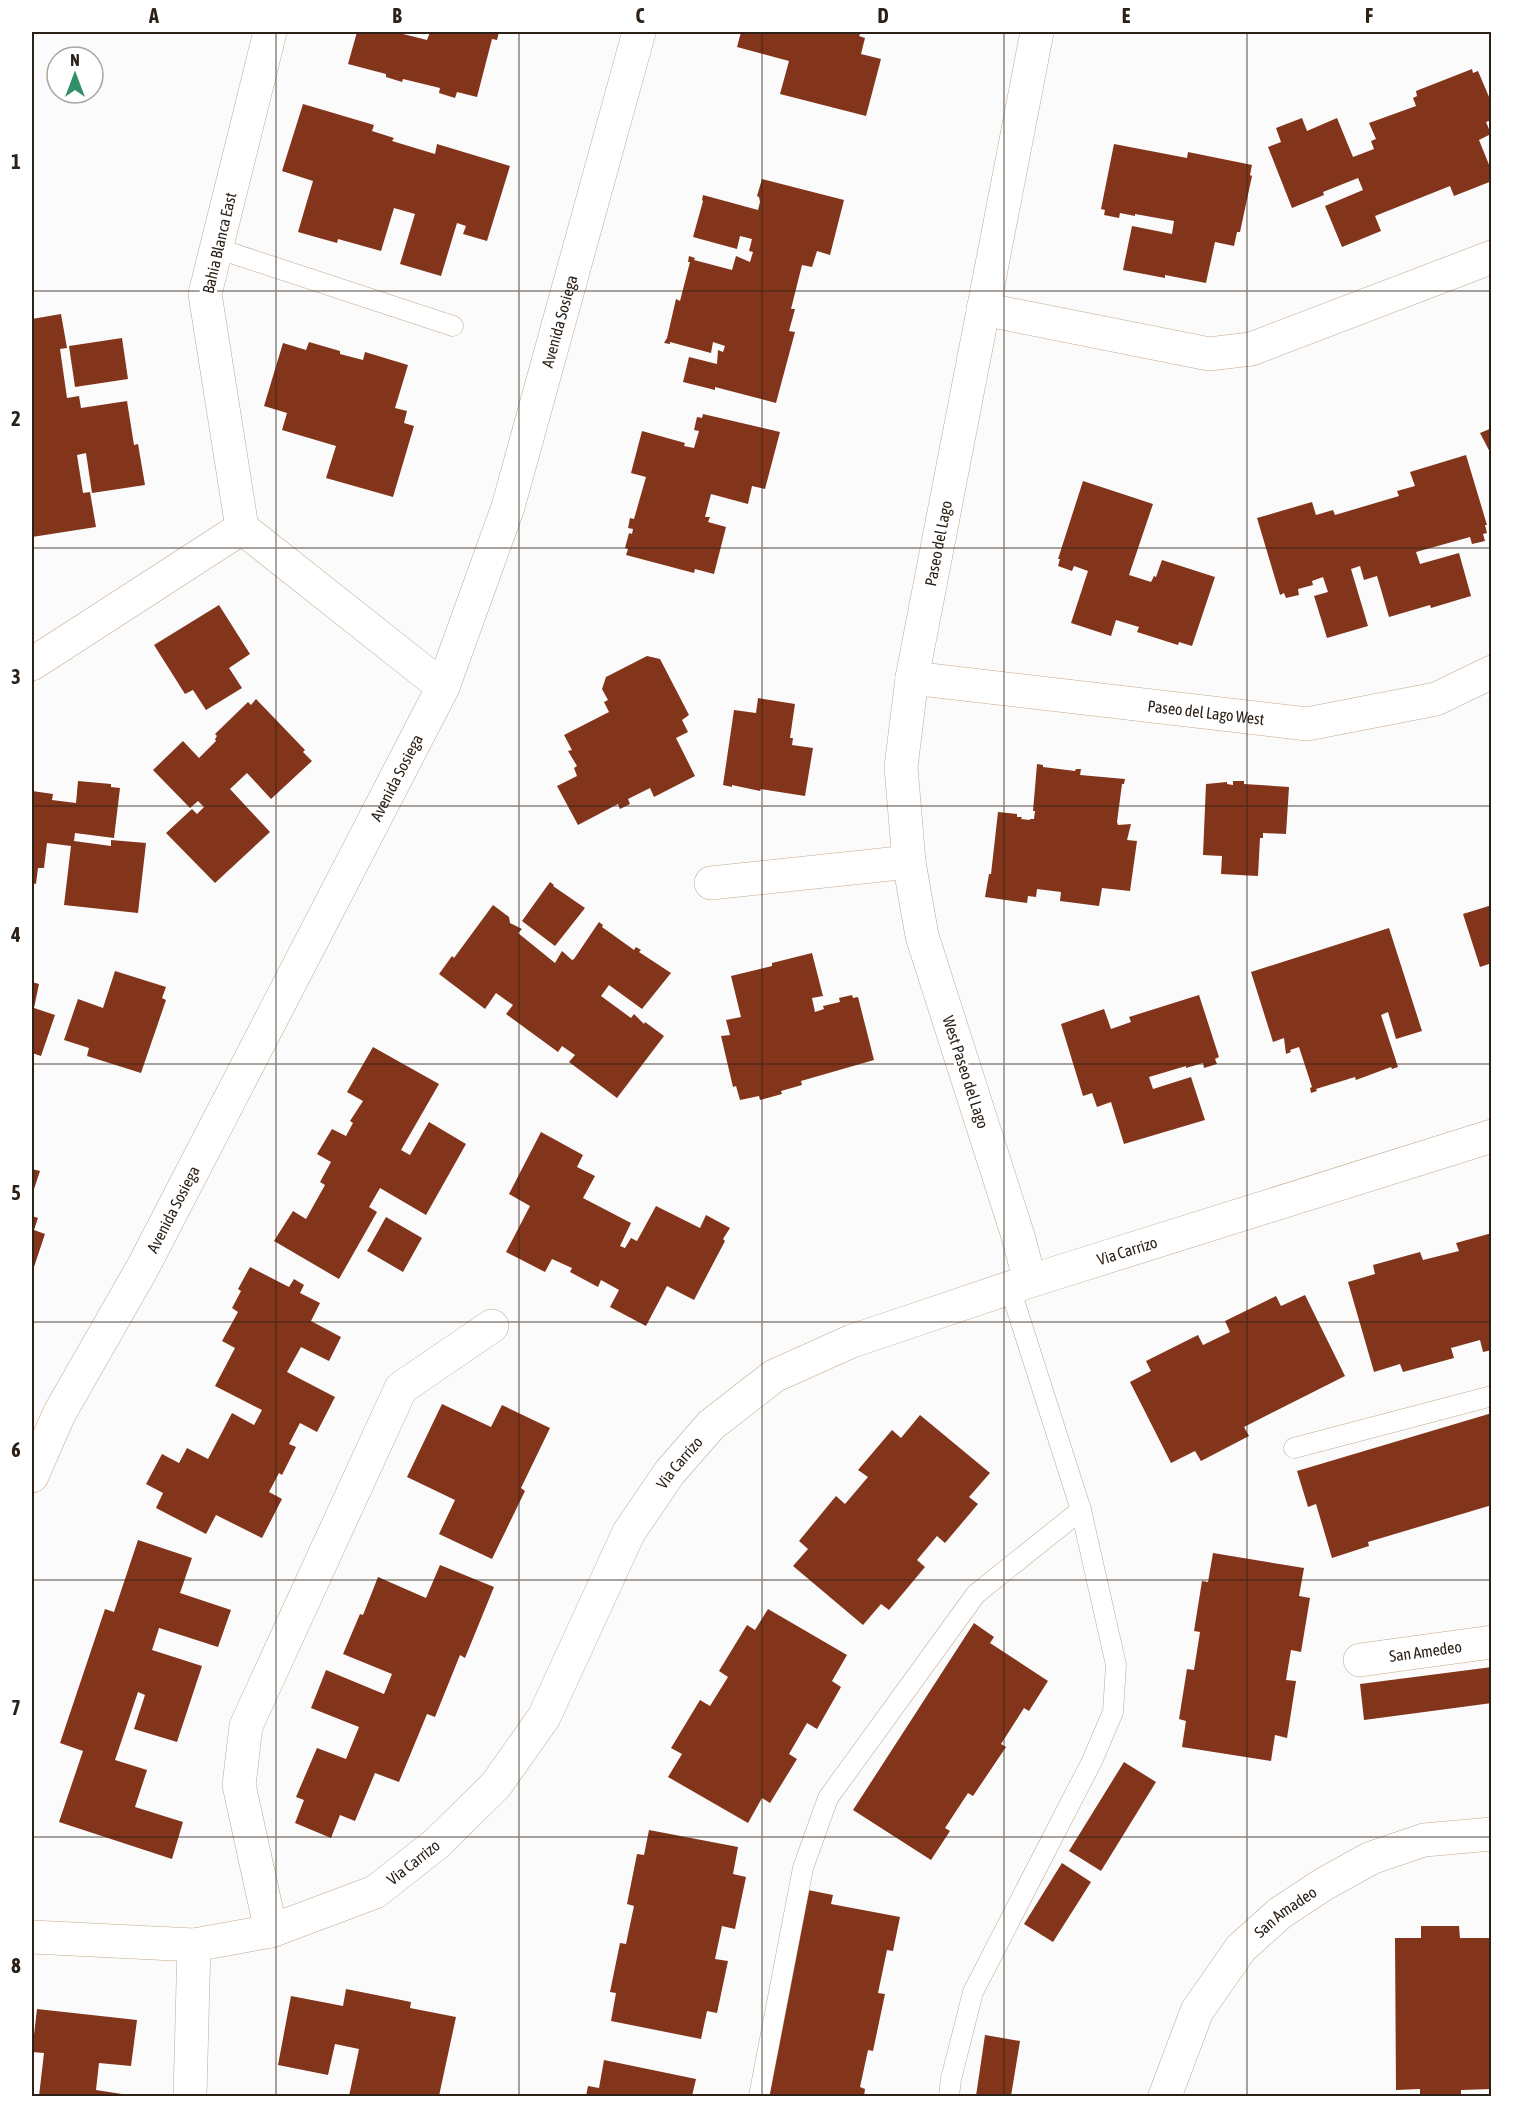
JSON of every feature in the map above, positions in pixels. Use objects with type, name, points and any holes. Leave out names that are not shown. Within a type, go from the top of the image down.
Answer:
[{"type":"street","name":"Bahia Blanca East","points":[[242,528],[205,294],[270,32]]},
{"type":"street","name":"Avenida Sosiega","points":[[32,1476],[59,1414],[143,1267],[443,687],[508,507],[639,32]]},
{"type":"street","name":"Paseo del Lago","points":[[909,862],[901,767],[912,678],[1037,32]]},
{"type":"street","points":[[983,309],[1209,354],[1251,349],[1491,257]]},
{"type":"street","points":[[32,664],[242,528],[443,687]]},
{"type":"street","name":"Paseo del Lago West","points":[[912,678],[1307,724],[1436,699],[1491,672]]},
{"type":"street","points":[[711,883],[909,862]]},
{"type":"street","name":"West Paseo del Lago","points":[[909,862],[922,936],[1018,1236],[1020,1284]]},
{"type":"street","name":"Via Carrizo","points":[[32,1937],[194,1945],[271,1931],[375,1892],[436,1844],[496,1785],[544,1717],[629,1532],[670,1472],[711,1425],[774,1376],[852,1341],[1020,1284],[1491,1136]]},
{"type":"street","points":[[271,1931],[240,1785],[246,1726],[401,1388],[492,1326]]},
{"type":"street","name":"San Amedeo","points":[[1360,1660],[1491,1642]]},
{"type":"street","name":"San Amadeo","points":[[1165,2097],[1197,2011],[1241,1948],[1280,1913],[1324,1884],[1371,1858],[1424,1840],[1491,1834]]},
{"type":"street","points":[[190,2097],[194,1945]]},
{"type":"lane","points":[[216,248],[453,326]]},
{"type":"lane","points":[[949,2097],[951,2079],[973,1992],[1092,1761],[1113,1712],[1116,1665],[1081,1510],[1020,1284]]},
{"type":"lane","points":[[1294,1448],[1491,1396]]},
{"type":"lane","points":[[759,2097],[803,1868],[828,1798],[976,1594],[1081,1510]]},
{"type":"building","points":[[357,32],[404,32],[403,34],[427,40],[430,32],[499,32],[497,40],[492,39],[477,97],[457,92],[455,98],[439,93],[440,88],[403,79],[402,82],[386,77],[386,74],[348,64]]},
{"type":"building","points":[[741,32],[861,32],[859,36],[865,38],[861,54],[881,59],[866,116],[780,94],[789,61],[737,47]]},
{"type":"building","points":[[1472,69],[1473,73],[1478,71],[1492,104],[1492,120],[1486,122],[1491,134],[1479,140],[1492,172],[1492,181],[1454,196],[1450,186],[1375,216],[1381,231],[1342,247],[1325,206],[1363,190],[1358,178],[1292,208],[1268,147],[1281,142],[1276,128],[1302,118],[1307,131],[1337,118],[1353,157],[1374,149],[1371,141],[1376,139],[1369,123],[1416,106],[1413,98],[1417,96],[1416,91]]},
{"type":"building","points":[[303,104],[374,125],[372,131],[394,138],[392,141],[435,154],[437,144],[510,166],[487,241],[463,234],[466,226],[457,223],[441,276],[400,264],[415,214],[394,208],[381,251],[338,239],[337,243],[298,232],[313,181],[282,171]]},
{"type":"building","points":[[1114,144],[1187,158],[1188,152],[1252,165],[1250,175],[1252,176],[1240,232],[1237,232],[1234,246],[1215,242],[1206,283],[1123,270],[1132,226],[1172,234],[1174,221],[1135,214],[1135,216],[1120,213],[1119,218],[1104,215],[1105,210],[1101,209]]},
{"type":"building","points":[[762,179],[844,200],[830,255],[817,251],[812,267],[802,265],[791,309],[795,309],[789,331],[795,332],[776,403],[715,387],[715,390],[683,382],[689,357],[717,364],[718,350],[723,352],[725,346],[713,342],[711,353],[670,342],[670,344],[664,343],[676,299],[680,301],[690,262],[688,262],[689,256],[695,258],[694,260],[732,270],[736,256],[750,262],[753,252],[749,251],[752,239],[740,236],[737,249],[693,237],[703,195],[758,210],[760,202],[757,196]]},
{"type":"building","points":[[61,314],[67,348],[60,349],[67,398],[79,396],[81,408],[127,401],[134,445],[138,444],[145,485],[92,493],[86,453],[77,455],[83,493],[90,492],[96,527],[32,537],[32,319]]},
{"type":"building","points":[[122,338],[128,379],[75,387],[69,346]]},
{"type":"building","points":[[309,342],[363,360],[365,352],[408,365],[395,408],[407,411],[404,423],[414,426],[393,497],[326,478],[336,446],[282,430],[287,413],[264,406],[283,343],[306,350]]},
{"type":"building","points":[[703,414],[780,432],[765,489],[752,486],[748,504],[711,494],[705,517],[710,517],[708,522],[726,527],[714,574],[695,569],[694,573],[626,555],[628,549],[625,548],[629,533],[632,534],[633,529],[628,528],[630,518],[634,519],[646,477],[631,473],[642,431],[685,443],[684,446],[694,448],[699,431],[694,430],[697,417],[702,418]]},
{"type":"building","points":[[1492,428],[1492,456],[1480,433]]},
{"type":"building","points":[[1466,455],[1487,525],[1485,525],[1487,533],[1483,534],[1485,541],[1472,544],[1470,537],[1416,552],[1420,564],[1459,553],[1471,596],[1389,617],[1377,576],[1364,580],[1360,566],[1351,569],[1368,626],[1327,638],[1314,596],[1328,592],[1323,577],[1312,581],[1313,585],[1298,589],[1299,595],[1286,598],[1284,593],[1280,595],[1257,518],[1312,502],[1316,515],[1333,510],[1335,515],[1399,496],[1397,491],[1415,486],[1410,472]]},
{"type":"building","points":[[1083,481],[1153,504],[1129,575],[1151,582],[1154,576],[1156,577],[1162,560],[1215,577],[1192,646],[1179,642],[1178,645],[1137,632],[1139,627],[1116,620],[1111,636],[1071,623],[1088,571],[1074,566],[1072,571],[1058,566],[1060,559],[1058,559]]},
{"type":"building","points":[[219,605],[250,654],[229,668],[242,688],[206,710],[193,690],[185,694],[154,645]]},
{"type":"building","points":[[647,656],[660,659],[689,715],[682,720],[688,732],[676,738],[695,776],[654,797],[650,788],[628,799],[630,804],[620,809],[618,804],[578,825],[557,786],[577,776],[574,768],[577,766],[568,751],[572,750],[564,735],[609,712],[604,702],[608,700],[602,689],[606,677]]},
{"type":"building","points":[[758,698],[795,704],[790,738],[793,738],[792,745],[813,748],[805,796],[723,785],[734,710],[756,713]]},
{"type":"building","points":[[256,699],[305,750],[303,752],[312,761],[271,799],[247,773],[230,789],[270,832],[215,883],[166,833],[192,809],[197,814],[204,807],[198,801],[190,808],[153,770],[183,741],[199,758],[216,741],[215,734],[248,702],[251,705]]},
{"type":"building","points":[[1037,764],[1043,767],[1075,771],[1081,769],[1080,775],[1125,779],[1122,784],[1117,822],[1118,825],[1131,824],[1127,840],[1137,841],[1130,891],[1102,888],[1099,906],[1060,901],[1061,892],[1037,889],[1036,897],[1028,896],[1027,903],[985,897],[989,874],[991,874],[998,812],[1017,814],[1017,817],[1022,817],[1021,819],[1034,819]]},
{"type":"building","points":[[78,781],[111,784],[111,787],[120,788],[114,838],[75,833],[74,841],[111,846],[111,840],[146,843],[138,913],[64,905],[71,846],[47,843],[44,868],[38,868],[36,884],[32,883],[32,791],[53,794],[52,800],[76,803]]},
{"type":"building","points":[[1233,781],[1244,781],[1244,784],[1289,787],[1286,834],[1263,833],[1263,838],[1260,838],[1258,876],[1221,874],[1222,856],[1203,855],[1206,784],[1227,782],[1233,785]]},
{"type":"building","points":[[550,882],[585,908],[555,946],[522,921]]},
{"type":"building","points":[[493,905],[509,917],[510,923],[522,929],[518,933],[555,963],[562,951],[572,960],[574,959],[599,922],[603,925],[602,927],[634,950],[636,947],[641,950],[639,952],[671,973],[642,1009],[609,985],[601,996],[631,1018],[634,1014],[644,1024],[645,1022],[664,1036],[617,1098],[569,1062],[575,1055],[562,1046],[558,1052],[506,1014],[513,1005],[496,993],[485,1009],[439,974],[452,956],[454,958]]},
{"type":"building","points":[[1492,905],[1491,970],[1489,964],[1480,967],[1463,914]]},
{"type":"building","points":[[1389,928],[1422,1031],[1396,1039],[1388,1012],[1381,1015],[1398,1067],[1392,1069],[1391,1067],[1356,1080],[1355,1077],[1316,1089],[1317,1091],[1311,1093],[1310,1088],[1312,1087],[1299,1047],[1286,1054],[1284,1038],[1273,1042],[1251,972]]},
{"type":"building","points":[[812,953],[823,996],[812,998],[815,1012],[824,1009],[823,1006],[840,1002],[839,998],[852,995],[853,998],[858,997],[874,1060],[801,1081],[802,1085],[781,1091],[782,1094],[760,1100],[759,1096],[740,1100],[736,1086],[733,1087],[721,1036],[730,1035],[726,1020],[741,1017],[731,976]]},
{"type":"building","points":[[115,971],[166,987],[162,998],[166,1000],[141,1073],[87,1056],[89,1048],[64,1040],[78,999],[103,1008]]},
{"type":"building","points":[[32,982],[39,984],[34,1008],[55,1015],[41,1056],[32,1053]]},
{"type":"building","points":[[1199,995],[1219,1057],[1215,1059],[1217,1064],[1204,1068],[1203,1063],[1186,1068],[1186,1066],[1149,1077],[1153,1089],[1191,1077],[1205,1120],[1124,1144],[1111,1102],[1097,1107],[1092,1093],[1083,1096],[1061,1024],[1104,1009],[1111,1029],[1131,1022],[1129,1017]]},
{"type":"building","points":[[373,1047],[439,1084],[401,1150],[410,1155],[429,1122],[466,1144],[426,1215],[380,1188],[369,1207],[377,1212],[339,1279],[274,1241],[293,1211],[306,1219],[325,1185],[320,1182],[331,1162],[317,1154],[332,1129],[346,1136],[353,1123],[350,1121],[363,1101],[347,1092]]},
{"type":"building","points":[[541,1132],[583,1155],[577,1167],[595,1176],[583,1198],[631,1223],[620,1246],[625,1248],[631,1238],[637,1241],[656,1206],[700,1228],[706,1215],[730,1228],[694,1300],[667,1286],[646,1326],[610,1307],[619,1290],[601,1280],[598,1287],[570,1272],[572,1268],[552,1259],[545,1272],[506,1252],[530,1206],[509,1194]]},
{"type":"building","points":[[32,1169],[40,1171],[32,1195]]},
{"type":"building","points":[[32,1216],[38,1218],[34,1230],[45,1234],[32,1273]]},
{"type":"building","points":[[386,1217],[422,1238],[403,1272],[367,1251]]},
{"type":"building","points":[[1492,1233],[1492,1350],[1483,1352],[1480,1340],[1451,1348],[1454,1358],[1403,1372],[1400,1364],[1374,1372],[1348,1282],[1375,1274],[1373,1265],[1420,1252],[1423,1260],[1459,1251],[1456,1243]]},
{"type":"building","points":[[250,1267],[289,1287],[294,1279],[304,1285],[300,1293],[320,1303],[311,1321],[341,1337],[329,1361],[301,1347],[287,1372],[335,1397],[317,1432],[300,1423],[289,1444],[296,1447],[282,1475],[279,1473],[269,1492],[282,1499],[262,1538],[216,1515],[206,1534],[156,1508],[163,1493],[146,1484],[162,1454],[179,1463],[187,1448],[208,1459],[232,1413],[254,1425],[262,1410],[215,1386],[235,1348],[222,1341],[238,1312],[232,1308],[241,1291],[238,1289]]},
{"type":"building","points":[[1305,1295],[1345,1376],[1244,1427],[1249,1436],[1201,1461],[1195,1451],[1171,1463],[1130,1382],[1151,1371],[1146,1361],[1198,1335],[1203,1345],[1230,1332],[1225,1321],[1276,1296],[1281,1306]]},
{"type":"building","points":[[442,1404],[491,1427],[502,1405],[550,1428],[521,1488],[525,1491],[492,1559],[439,1534],[455,1500],[407,1477]]},
{"type":"building","points":[[1492,1413],[1492,1505],[1368,1542],[1369,1546],[1332,1558],[1316,1504],[1308,1507],[1297,1471]]},
{"type":"building","points":[[920,1415],[990,1473],[969,1497],[978,1504],[945,1543],[937,1536],[917,1560],[925,1567],[889,1610],[881,1604],[863,1625],[793,1566],[808,1549],[799,1541],[836,1496],[845,1504],[868,1477],[858,1470],[892,1430],[901,1438]]},
{"type":"building","points":[[138,1540],[192,1558],[180,1593],[231,1610],[218,1647],[159,1628],[152,1650],[202,1666],[177,1742],[134,1729],[145,1695],[138,1692],[115,1760],[147,1770],[135,1807],[183,1822],[172,1859],[59,1822],[83,1751],[60,1743],[105,1609],[114,1612]]},
{"type":"building","points":[[1213,1553],[1304,1568],[1299,1596],[1310,1598],[1301,1652],[1291,1650],[1286,1680],[1296,1681],[1287,1738],[1275,1735],[1271,1761],[1182,1747],[1186,1721],[1179,1719],[1187,1669],[1194,1670],[1200,1632],[1194,1631],[1202,1581],[1208,1582]]},
{"type":"building","points":[[440,1565],[494,1587],[465,1658],[460,1655],[435,1717],[427,1714],[399,1782],[375,1773],[355,1821],[340,1815],[331,1838],[295,1823],[304,1800],[296,1797],[317,1748],[346,1759],[359,1727],[311,1708],[326,1670],[384,1694],[392,1674],[343,1654],[360,1614],[363,1615],[378,1577],[426,1598]]},
{"type":"building","points":[[768,1609],[847,1655],[832,1681],[841,1687],[817,1729],[807,1723],[789,1754],[797,1759],[770,1803],[762,1798],[748,1823],[668,1777],[682,1754],[671,1748],[700,1700],[710,1706],[728,1677],[719,1671],[747,1625],[755,1630]]},
{"type":"building","points":[[974,1623],[994,1637],[990,1643],[1048,1681],[1029,1711],[1024,1708],[1001,1744],[1006,1747],[973,1796],[968,1793],[945,1828],[950,1831],[931,1860],[853,1810]]},
{"type":"building","points":[[1492,1667],[1492,1703],[1364,1720],[1360,1684]]},
{"type":"building","points":[[1124,1762],[1156,1782],[1101,1871],[1069,1851]]},
{"type":"building","points":[[649,1830],[738,1847],[733,1874],[746,1877],[735,1929],[722,1926],[715,1959],[728,1961],[717,2013],[707,2011],[701,2039],[611,2021],[616,1993],[610,1992],[620,1943],[626,1944],[634,1906],[627,1904],[637,1854],[644,1855]]},
{"type":"building","points":[[1062,1863],[1091,1882],[1053,1942],[1024,1924]]},
{"type":"building","points":[[808,1890],[833,1895],[831,1904],[900,1917],[893,1951],[887,1950],[878,1993],[885,1994],[873,2051],[868,2050],[860,2087],[865,2089],[864,2096],[767,2096]]},
{"type":"building","points":[[1421,1926],[1459,1926],[1460,1938],[1492,1938],[1492,2089],[1461,2090],[1461,2096],[1420,2096],[1420,2089],[1396,2090],[1395,1938],[1421,1938]]},
{"type":"building","points":[[346,1989],[411,2002],[410,2008],[456,2017],[439,2096],[349,2096],[359,2049],[335,2044],[328,2075],[278,2065],[291,1996],[343,2006]]},
{"type":"building","points":[[37,2009],[137,2020],[131,2066],[99,2063],[96,2090],[135,2096],[39,2096],[44,2053],[32,2052]]},
{"type":"building","points":[[985,2035],[1020,2041],[1011,2096],[976,2096]]},
{"type":"building","points":[[604,2060],[696,2079],[692,2096],[586,2096],[588,2086],[599,2088]]}]
